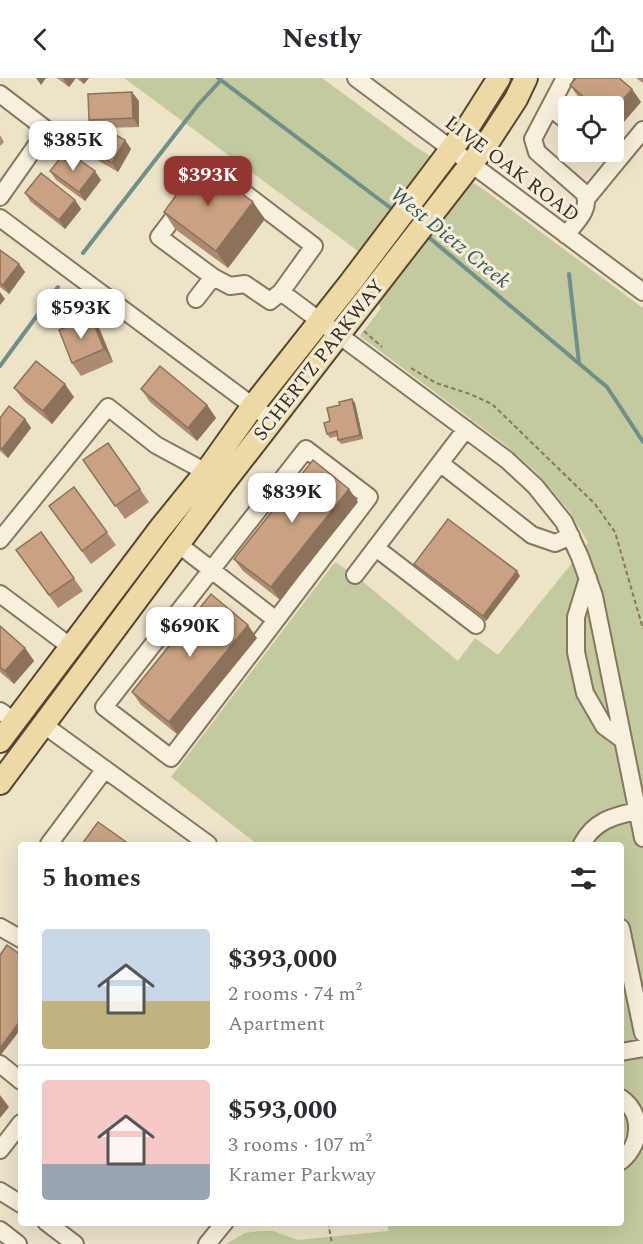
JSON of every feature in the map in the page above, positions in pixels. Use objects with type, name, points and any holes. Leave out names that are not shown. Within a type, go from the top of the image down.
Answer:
[{"type":"main road","name":"SCHERTZ PARKWAY","points":[[0,783],[178,544],[253,406],[451,150],[499,78]]},
{"type":"main road","name":"SCHERTZ PARKWAY","points":[[0,741],[7,716],[71,647],[159,530],[273,420],[488,142],[516,99],[526,78]]},
{"type":"main road","points":[[159,530],[178,544]]},
{"type":"main road","points":[[71,647],[90,661]]},
{"type":"main road","points":[[7,716],[38,731]]},
{"type":"street","name":"LIVE OAK ROAD","points":[[356,78],[643,292]]},
{"type":"street","points":[[565,78],[533,139],[534,146],[543,159],[587,198],[587,206],[566,236]]},
{"type":"street","points":[[0,94],[47,130],[0,197]]},
{"type":"street","points":[[550,107],[558,114]]},
{"type":"street","points":[[624,146],[643,130]]},
{"type":"street","points":[[587,198],[610,162]]},
{"type":"street","points":[[218,173],[314,246],[281,292],[270,301],[245,284],[230,286],[159,237],[205,176],[218,173]]},
{"type":"street","points":[[0,218],[273,420]]},
{"type":"street","points":[[196,299],[213,276]]},
{"type":"street","points":[[281,292],[507,460],[535,486],[564,522],[594,596],[643,838]]},
{"type":"street","points":[[0,540],[108,407],[156,445],[214,478]]},
{"type":"street","points":[[355,575],[466,429]]},
{"type":"street","points":[[306,449],[369,497],[276,620],[171,758],[104,707],[306,449]]},
{"type":"street","points":[[440,463],[532,535],[555,543],[571,536]]},
{"type":"street","points":[[178,544],[276,620]]},
{"type":"street","points":[[376,548],[476,625]]},
{"type":"street","points":[[588,578],[576,617],[576,652],[585,693],[604,726],[623,740]]},
{"type":"street","points":[[0,594],[71,647]]},
{"type":"street","points":[[38,731],[105,769],[205,842]]},
{"type":"street","points":[[50,842],[105,769]]},
{"type":"street","points":[[583,842],[588,832],[612,816],[638,811]]},
{"type":"street","points":[[0,927],[18,937]]},
{"type":"street","points":[[624,942],[643,1033]]},
{"type":"street","points":[[624,1051],[643,1048]]},
{"type":"street","points":[[0,1064],[18,1079]]},
{"type":"street","points":[[624,1100],[639,1110],[640,1142],[624,1159]]},
{"type":"street","points":[[0,1150],[18,1127]]},
{"type":"street","points":[[0,1191],[18,1202]]},
{"type":"street","points":[[51,1226],[75,1244]]},
{"type":"street","points":[[207,1244],[222,1226]]},
{"type":"street","points":[[0,1230],[18,1244]]},
{"type":"path","points":[[329,1226],[332,1244]]},
{"type":"green space","points":[[124,78],[322,78],[416,147],[483,189],[643,308],[643,1244],[226,1244],[245,1233],[260,1231],[273,1231],[298,1240],[388,1231],[388,1226],[624,1226],[624,842],[254,842],[171,777],[335,562],[355,575],[458,661],[475,638],[498,655],[588,543],[570,512],[535,471],[504,444],[360,336],[381,308],[358,251]]},
{"type":"building","points":[[576,78],[619,78],[632,89],[624,98],[624,96],[583,96],[570,85]]},
{"type":"building","points":[[132,92],[133,118],[89,120],[88,94]]},
{"type":"building","points":[[103,128],[125,140],[112,163],[81,145],[89,132],[98,138]]},
{"type":"building","points":[[71,154],[95,171],[79,192],[50,171],[61,157],[66,161]]},
{"type":"building","points":[[200,162],[253,202],[216,251],[164,212]]},
{"type":"building","points":[[41,173],[75,200],[59,220],[25,193]]},
{"type":"building","points":[[0,250],[19,264],[3,285],[0,283]]},
{"type":"building","points":[[91,317],[104,349],[72,363],[59,330]]},
{"type":"building","points":[[36,361],[65,384],[43,411],[14,388]]},
{"type":"building","points":[[160,366],[207,405],[188,428],[141,389]]},
{"type":"building","points":[[352,399],[360,435],[338,440],[337,431],[327,434],[324,423],[330,421],[327,408]]},
{"type":"building","points":[[9,406],[25,419],[2,449],[0,447],[0,418]]},
{"type":"building","points":[[108,443],[140,489],[115,506],[83,460]]},
{"type":"building","points":[[313,460],[349,489],[271,587],[234,559]]},
{"type":"building","points":[[74,487],[107,532],[82,551],[49,506]]},
{"type":"building","points":[[448,519],[517,571],[483,616],[414,564]]},
{"type":"building","points":[[41,532],[74,578],[49,595],[16,550]]},
{"type":"building","points":[[211,594],[248,625],[169,722],[132,692]]},
{"type":"building","points":[[0,626],[25,648],[5,671],[0,667]]},
{"type":"building","points":[[98,822],[126,842],[83,842]]},
{"type":"building","points":[[7,945],[18,953],[18,1024],[0,1048],[0,955]]},
{"type":"waterway","name":"West Dietz Creek","points":[[218,78],[396,212]]},
{"type":"waterway","points":[[83,253],[198,105],[221,80]]},
{"type":"waterway","name":"West Dietz Creek","points":[[426,235],[607,387],[643,442]]},
{"type":"waterway","points":[[569,274],[579,363]]},
{"type":"waterway","points":[[0,366],[58,287]]}]
